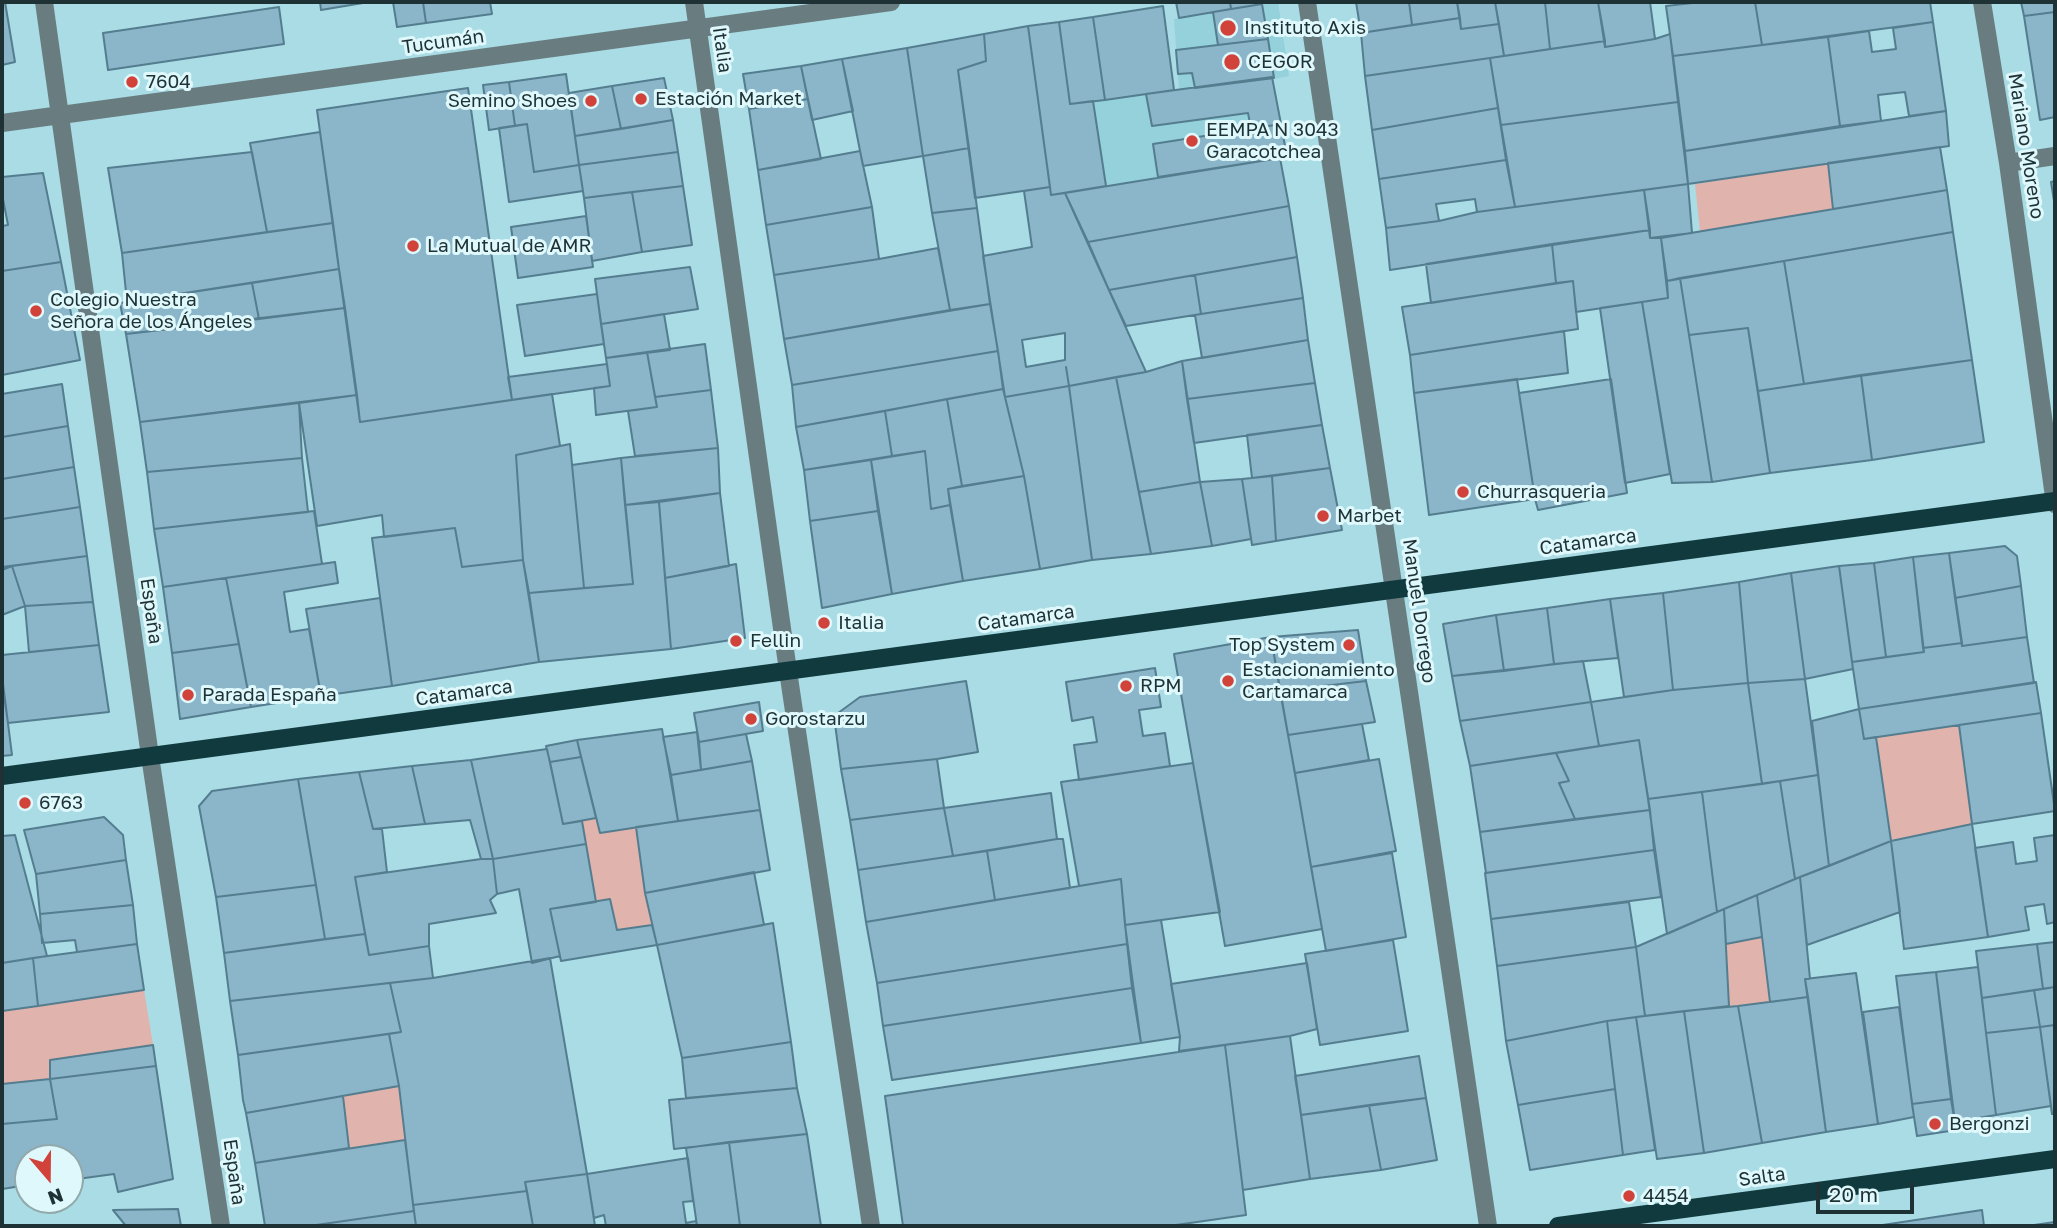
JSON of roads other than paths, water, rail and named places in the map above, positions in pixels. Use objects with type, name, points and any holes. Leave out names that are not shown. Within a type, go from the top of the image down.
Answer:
[{"type":"main road","name":"Catamarca","points":[[2,776],[2055,502]]},
{"type":"main road","name":"Salta","points":[[1558,1226],[2055,1159]]},
{"type":"street","name":"España","points":[[44,2],[150,757],[220,1226]]},
{"type":"street","name":"Italia","points":[[694,2],[788,671],[871,1226]]},
{"type":"street","name":"Tucumán","points":[[2,123],[891,2]]},
{"type":"street","name":"Manuel Dorrego","points":[[1307,2],[1488,1226]]},
{"type":"street","name":"Mariano Moreno","points":[[1982,2],[2008,163],[2055,502]]},
{"type":"street","points":[[2008,163],[2055,156]]},
{"type":"place","name":"Instituto Axis","points":[[1228,28]]},
{"type":"place","name":"CEGOR","points":[[1232,62]]},
{"type":"place","name":"7604","points":[[132,82]]},
{"type":"place","name":"Estación Market","points":[[641,99]]},
{"type":"place","name":"Semino Shoes","points":[[591,101]]},
{"type":"place","name":"EEMPA N 3043 Garacotchea","points":[[1192,141]]},
{"type":"place","name":"La Mutual de AMR","points":[[413,246]]},
{"type":"place","name":"Colegio Nuestra Señora de los Ángeles","points":[[36,311]]},
{"type":"place","name":"Churrasqueria","points":[[1463,492]]},
{"type":"place","name":"Marbet","points":[[1323,516]]},
{"type":"place","name":"Italia","points":[[824,623]]},
{"type":"place","name":"Fellin","points":[[736,641]]},
{"type":"place","name":"Top System","points":[[1349,645]]},
{"type":"place","name":"Estacionamiento Cartamarca","points":[[1228,681]]},
{"type":"place","name":"RPM","points":[[1126,686]]},
{"type":"place","name":"Parada España","points":[[188,695]]},
{"type":"place","name":"Gorostarzu","points":[[751,719]]},
{"type":"place","name":"6763","points":[[25,803]]},
{"type":"place","name":"Bergonzi","points":[[1935,1124]]},
{"type":"place","name":"4454","points":[[1629,1196]]}]
